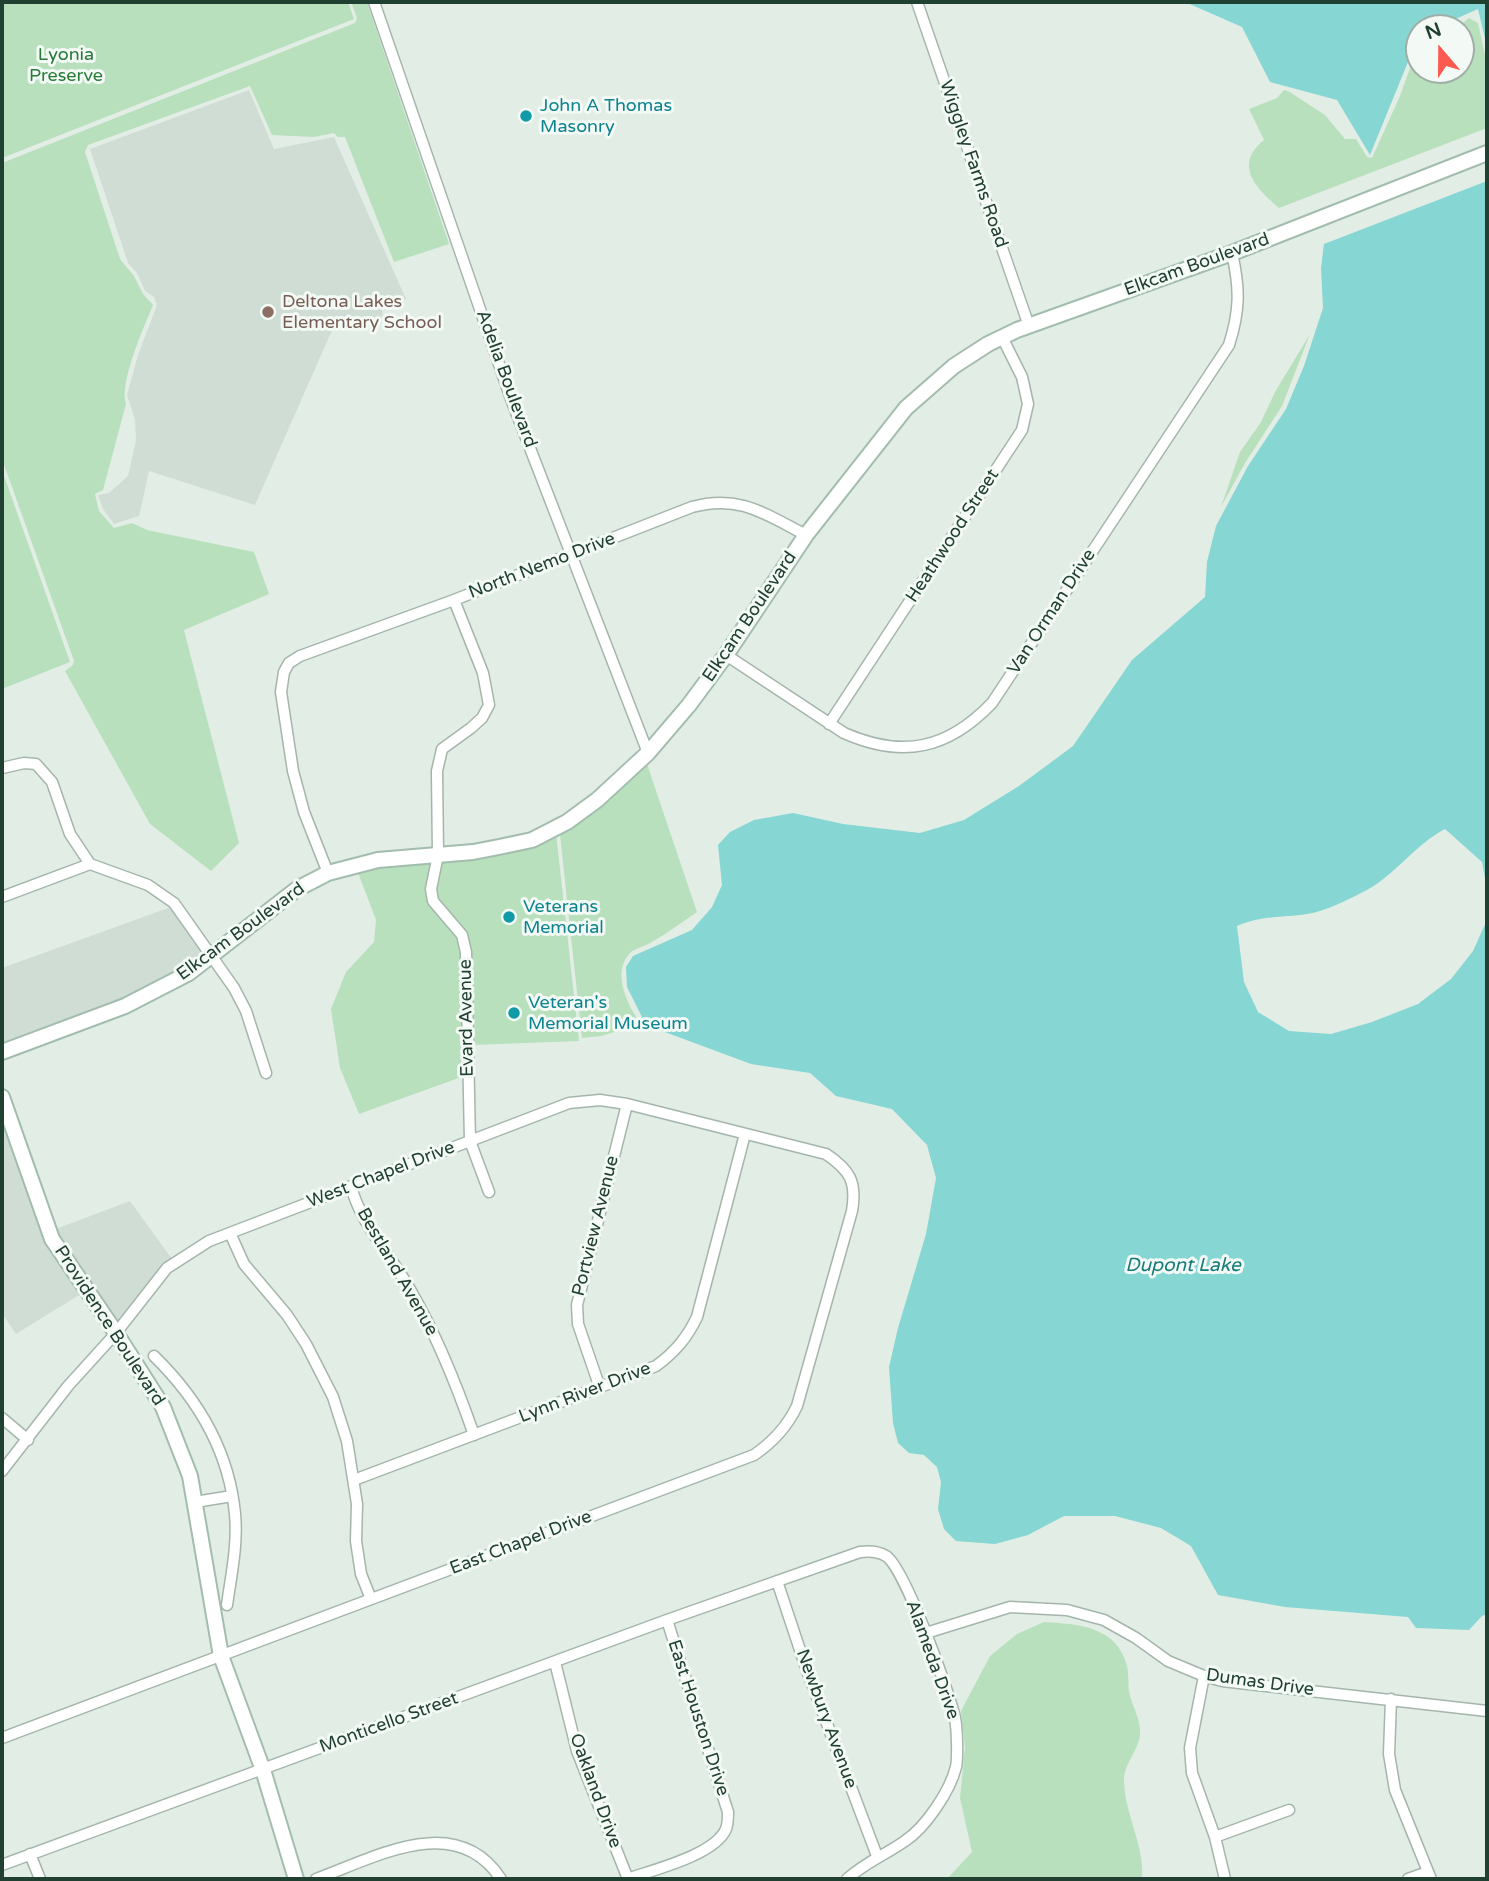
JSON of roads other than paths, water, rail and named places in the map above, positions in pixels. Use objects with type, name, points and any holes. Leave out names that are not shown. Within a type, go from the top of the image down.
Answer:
[{"type":"street","name":"Adelia Boulevard","points":[[374,2],[511,399],[648,753]]},
{"type":"street","name":"Wiggley Farms Road","points":[[918,2],[1029,326]]},
{"type":"street","name":"Elkcam Boulevard","points":[[2,1052],[125,1006],[189,973],[298,890],[327,873],[378,860],[473,852],[532,840],[567,822],[597,800],[648,753],[689,705],[726,656],[806,535],[906,408],[954,366],[988,344],[1029,326],[1232,253],[1487,153]]},
{"type":"street","name":"Van Orman Drive","points":[[726,656],[829,724],[865,743],[905,748],[932,744],[975,721],[992,703],[1229,345],[1239,307],[1239,286],[1232,253]]},
{"type":"street","name":"Heathwood Street","points":[[829,724],[1022,430],[1028,404],[1022,377],[1002,337]]},
{"type":"street","name":"North Nemo Drive","points":[[327,873],[304,812],[293,771],[281,692],[284,672],[289,663],[300,656],[709,502],[734,502],[760,511],[806,535]]},
{"type":"street","name":"Evard Avenue","points":[[454,600],[483,673],[489,705],[482,718],[442,749],[437,771],[438,855],[431,890],[433,901],[462,935],[466,952],[470,1141],[489,1192]]},
{"type":"street","points":[[2,768],[24,763],[36,764],[52,782],[71,834],[90,864],[148,885],[174,903],[234,988],[246,1011],[266,1073]]},
{"type":"street","points":[[2,897],[90,864]]},
{"type":"street","name":"Providence Boulevard","points":[[2,1097],[52,1239],[117,1333],[163,1407],[190,1476],[221,1656],[263,1770],[296,1879]]},
{"type":"street","name":"West Chapel Drive","points":[[2,1471],[68,1386],[117,1333],[167,1268],[209,1241],[569,1103],[600,1100],[627,1104],[745,1133],[826,1154],[842,1164],[849,1175]]},
{"type":"street","name":"Portview Avenue","points":[[600,1388],[579,1324],[577,1305],[627,1104]]},
{"type":"street","name":"Lynn River Drive","points":[[354,1480],[656,1366],[677,1350],[690,1333],[697,1317],[745,1133]]},
{"type":"street","name":"East Chapel Drive","points":[[2,1738],[754,1455],[771,1444],[790,1420],[797,1406],[852,1211],[854,1196],[849,1175]]},
{"type":"street","name":"Bestland Avenue","points":[[351,1186],[367,1223],[412,1291],[438,1343],[458,1387],[474,1435]]},
{"type":"street","points":[[230,1233],[244,1264],[287,1315],[306,1344],[333,1397],[347,1441],[357,1504],[356,1541],[361,1574],[371,1599]]},
{"type":"street","name":"Providence Boulevard","points":[[154,1356],[179,1380],[223,1454],[235,1515],[235,1539],[226,1605]]},
{"type":"street","points":[[2,1418],[27,1440]]},
{"type":"street","points":[[195,1502],[232,1496]]},
{"type":"street","name":"Alameda Drive","points":[[777,1581],[860,1552],[873,1551],[886,1556],[898,1572],[926,1633],[956,1720],[956,1766],[935,1811],[906,1841],[877,1856],[847,1879]]},
{"type":"street","name":"Monticello Street","points":[[2,1865],[777,1581]]},
{"type":"street","name":"Newbury Avenue","points":[[777,1581],[806,1668],[877,1856]]},
{"type":"street","name":"Dumas Drive","points":[[926,1633],[1010,1607],[1067,1609],[1104,1620],[1136,1638],[1168,1661],[1222,1681],[1487,1711]]},
{"type":"street","name":"East Houston Drive","points":[[627,1879],[704,1851],[716,1843],[727,1828],[728,1812],[667,1620]]},
{"type":"street","name":"Oakland Drive","points":[[555,1662],[577,1751],[627,1879]]},
{"type":"street","points":[[1203,1676],[1190,1748],[1192,1773],[1215,1837],[1225,1879]]},
{"type":"street","points":[[1391,1699],[1389,1754],[1395,1790],[1429,1876],[1408,1879]]},
{"type":"street","points":[[1215,1837],[1289,1810]]},
{"type":"street","points":[[316,1879],[408,1845],[433,1841],[460,1846],[476,1854],[496,1871],[501,1879]]},
{"type":"street","points":[[30,1854],[40,1879]]},
{"type":"water","points":[[1185,2],[1487,2],[1487,47],[1478,9],[1467,14],[1405,14],[1405,69],[1370,155],[1337,100],[1270,82],[1242,27]]},
{"type":"water","name":"Dupont Lake","points":[[1487,181],[1487,889],[1482,862],[1445,829],[1423,843],[1374,886],[1343,902],[1314,913],[1263,918],[1237,926],[1244,982],[1258,1012],[1289,1031],[1331,1034],[1418,1004],[1451,979],[1473,951],[1487,920],[1487,1614],[1469,1630],[1416,1628],[1408,1617],[1285,1607],[1218,1595],[1191,1546],[1161,1528],[1115,1516],[1064,1516],[1028,1535],[995,1544],[956,1541],[944,1529],[938,1509],[941,1482],[937,1467],[924,1455],[909,1453],[898,1443],[893,1423],[889,1367],[926,1234],[936,1178],[927,1145],[892,1109],[836,1096],[810,1073],[751,1064],[646,1025],[627,987],[626,967],[633,956],[692,930],[712,907],[722,885],[718,845],[730,832],[754,820],[793,813],[843,824],[920,833],[964,820],[1019,786],[1073,746],[1132,660],[1205,597],[1207,562],[1216,526],[1248,466],[1286,409],[1304,366],[1323,308],[1321,268],[1324,244]]},
{"type":"place","name":"John A Thomas Masonry","points":[[526,116]]},
{"type":"place","name":"Deltona Lakes Elementary School","points":[[268,312]]},
{"type":"place","name":"Veterans Memorial","points":[[509,917]]},
{"type":"place","name":"Veteran's Memorial Museum","points":[[514,1013]]},
{"type":"park label","name":"Lyonia Preserve","points":[[66,65]]}]
